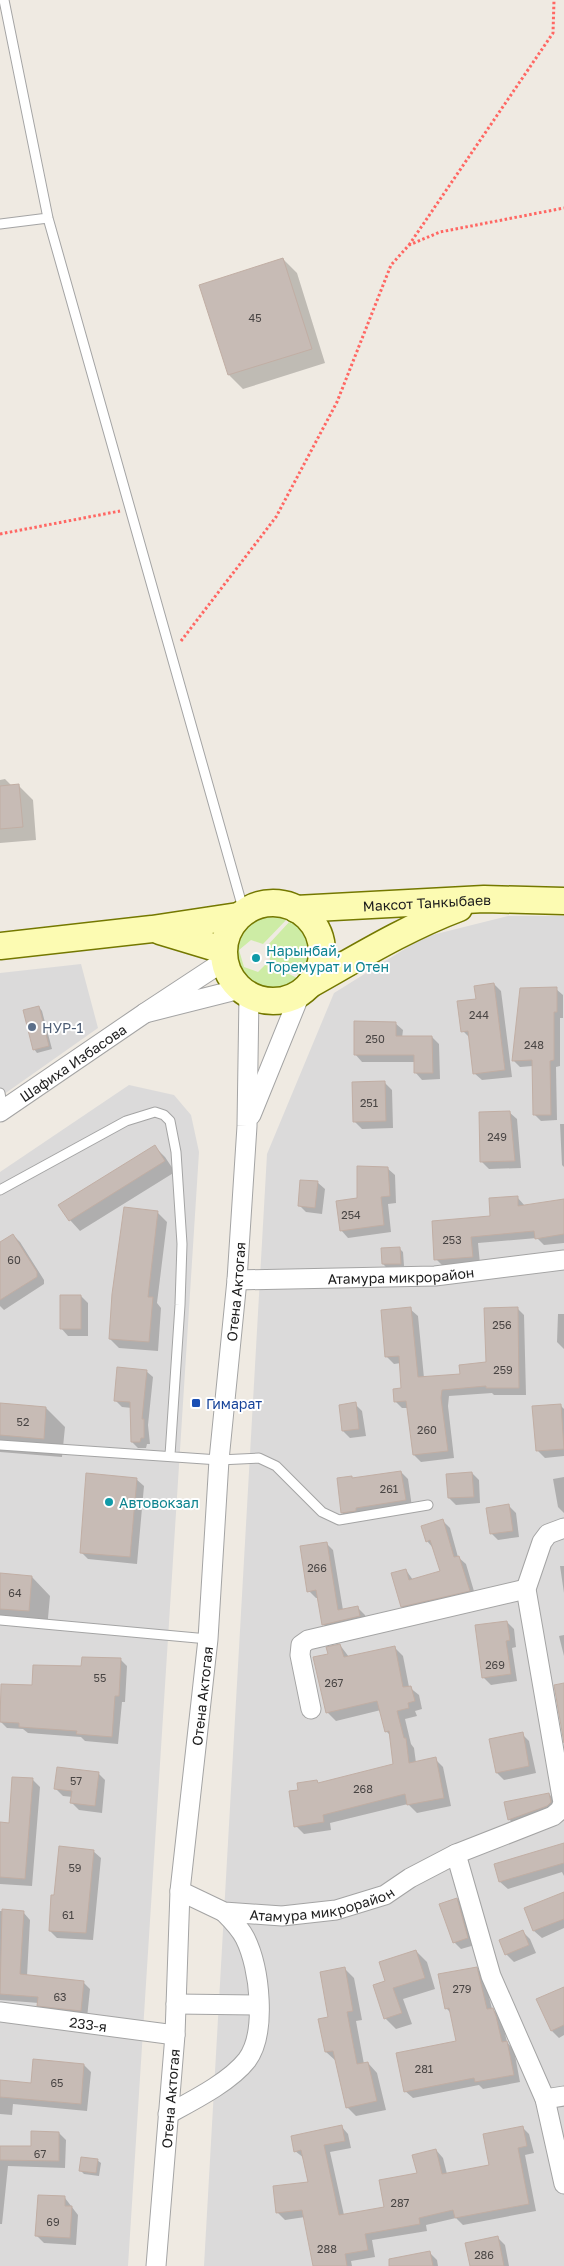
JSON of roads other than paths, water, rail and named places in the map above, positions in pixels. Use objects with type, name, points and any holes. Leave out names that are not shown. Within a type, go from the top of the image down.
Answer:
[{"type":"street","points":[[484,899],[564,901]]},
{"type":"street","name":"Максот Танкыбаев","points":[[296,909],[484,899]]},
{"type":"street","name":"Максот Танкыбаев","points":[[305,988],[421,923],[484,899]]},
{"type":"street","points":[[0,946],[152,929],[241,914],[258,905],[275,903],[296,909],[313,924],[321,944],[320,966],[305,988],[292,998],[270,1001],[244,992],[227,972],[224,955],[230,929],[241,914]]},
{"type":"street","points":[[152,929],[224,955]]},
{"type":"street","name":"Шафиха Избасова","points":[[1,1105],[145,1013],[224,955]]},
{"type":"street","name":"Отена Актогая","points":[[247,1126],[305,988]]},
{"type":"street","points":[[145,1013],[244,992]]},
{"type":"street","name":"Отена Актогая","points":[[156,2266],[175,2035],[180,1891],[208,1639],[220,1460],[237,1280],[247,1126],[244,992]]},
{"type":"street","name":"Атамура микрорайон","points":[[237,1280],[435,1276],[564,1260]]},
{"type":"street","name":"Атамура микрорайон","points":[[180,1891],[224,1912],[282,1916],[336,1910],[386,1895],[410,1878],[456,1854],[553,1816],[560,1810],[563,1803],[526,1589],[542,1542],[548,1534],[564,1528]]},
{"type":"street","points":[[311,1710],[300,1655],[301,1646],[308,1640],[526,1589]]},
{"type":"street","points":[[456,1854],[491,1976],[545,2099],[564,2184]]},
{"type":"street","points":[[168,2114],[210,2092],[246,2061],[258,2037],[258,2005],[254,1964],[246,1939],[238,1926],[224,1912]]},
{"type":"street","points":[[176,2004],[258,2005]]},
{"type":"street","name":"233-я","points":[[0,2012],[175,2035]]},
{"type":"street","points":[[545,2099],[564,2096]]},
{"type":"lane","points":[[4,0],[48,218],[171,654],[241,914]]},
{"type":"lane","points":[[0,224],[48,218]]},
{"type":"lane","points":[[0,1190],[126,1121],[155,1112],[164,1115],[170,1121],[176,1152],[182,1244],[180,1306],[170,1455]]},
{"type":"lane","points":[[0,1445],[170,1455],[220,1460],[259,1458],[276,1466],[322,1512],[339,1520],[428,1505]]},
{"type":"lane","points":[[0,1620],[208,1639]]},
{"type":"place","name":"Нарынбай, Торемурат и Отен","points":[[256,958]]},
{"type":"place","name":"НУР-1","points":[[32,1027]]},
{"type":"place","name":"Гимарат","points":[[196,1403]]},
{"type":"place","name":"Автовокзал","points":[[109,1502]]}]
